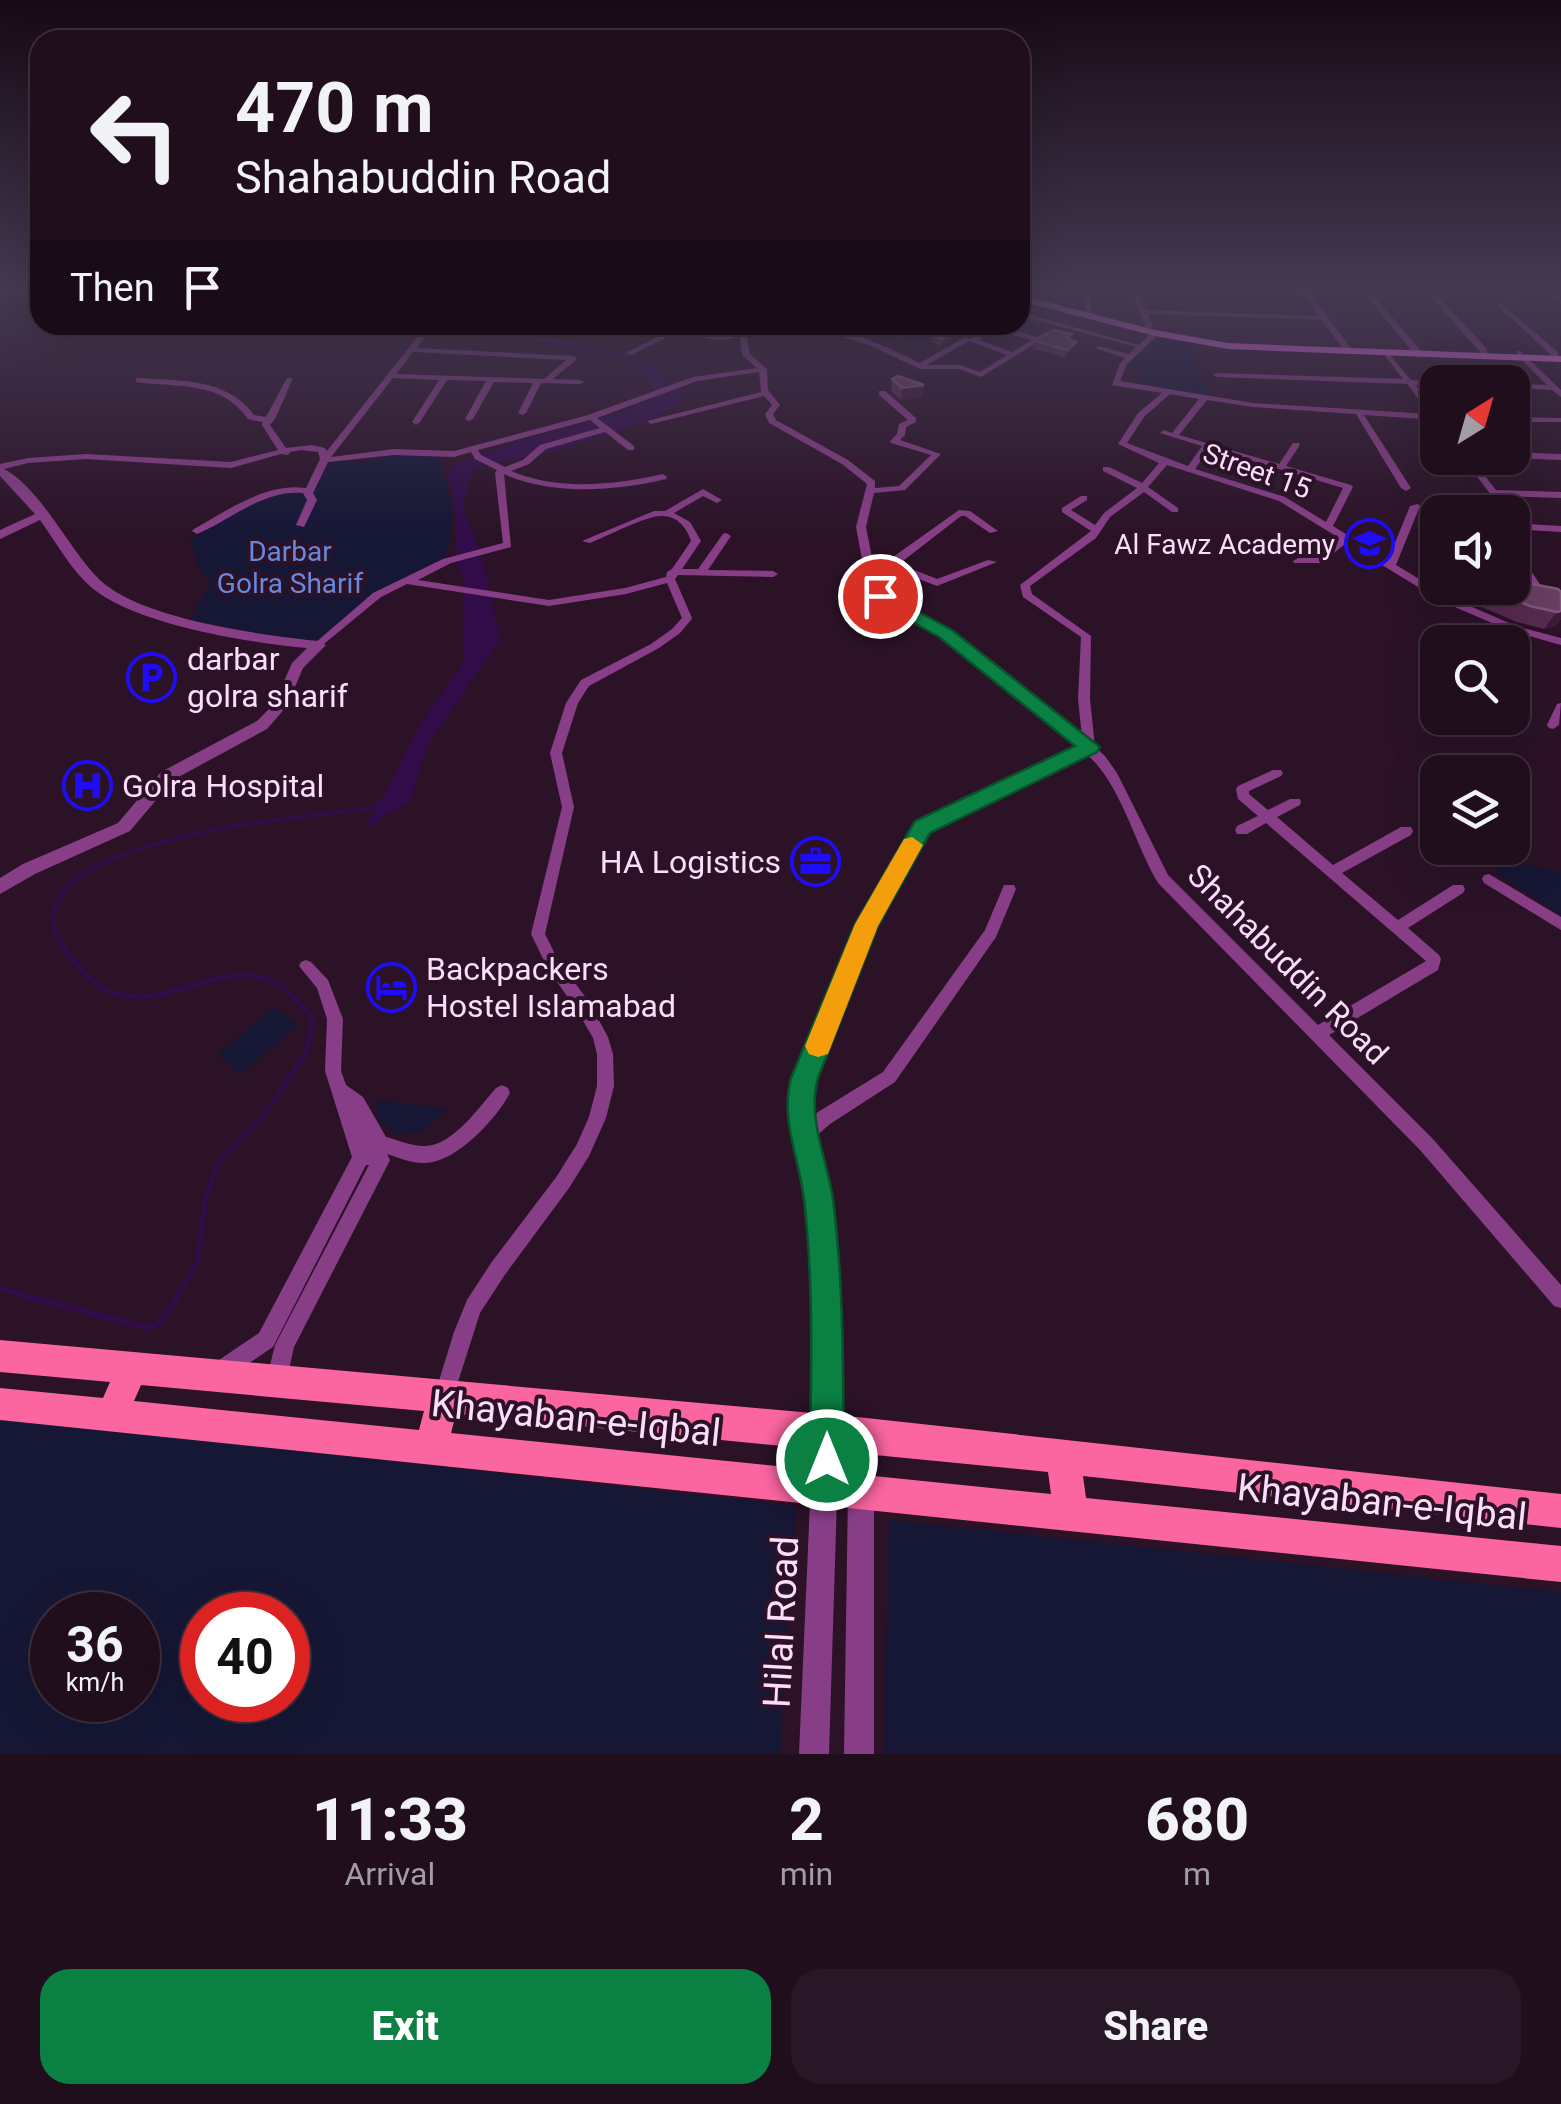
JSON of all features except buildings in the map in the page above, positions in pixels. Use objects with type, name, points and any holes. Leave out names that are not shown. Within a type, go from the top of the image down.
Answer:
[{"type":"main road","name":"Khayaban-e-Iqbal","points":[[0,1356],[842,1434],[1561,1511]]},
{"type":"main road","points":[[112,1415],[132,1368]]},
{"type":"main road","points":[[431,1446],[444,1398]]},
{"type":"main road","name":"Khayaban-e-Iqbal","points":[[0,1404],[1561,1564]]},
{"type":"main road","points":[[1064,1460],[1070,1512]]},
{"type":"street","points":[[302,525],[312,500],[309,491],[325,460],[396,371]]},
{"type":"street","points":[[522,413],[542,381],[556,371]]},
{"type":"street","points":[[325,460],[394,452],[454,454],[590,417],[696,378],[743,371]]},
{"type":"street","points":[[762,371],[765,393],[776,405],[770,414],[772,421],[857,470],[872,483],[861,527],[871,581]]},
{"type":"street","points":[[1123,371],[1115,384],[1166,394],[1420,416]]},
{"type":"street","points":[[1400,371],[1420,396]]},
{"type":"street","points":[[1537,371],[1557,391]]},
{"type":"street","points":[[1217,374],[1420,382]]},
{"type":"street","points":[[392,376],[580,382]]},
{"type":"street","points":[[416,422],[444,378]]},
{"type":"street","points":[[139,380],[186,383],[217,391],[244,404],[251,417],[267,420],[290,380]]},
{"type":"street","points":[[469,419],[491,380]]},
{"type":"street","points":[[1530,388],[1557,391]]},
{"type":"street","points":[[651,421],[765,393]]},
{"type":"street","points":[[870,491],[902,488],[936,454],[894,441],[902,435],[902,426],[913,420],[882,393]]},
{"type":"street","name":"Street 15","points":[[1166,394],[1141,415],[1122,444],[1165,462],[1282,498],[1390,568],[1490,620],[1561,642]]},
{"type":"street","points":[[1204,398],[1169,434],[1348,487],[1328,526]]},
{"type":"street","points":[[1359,413],[1406,488]]},
{"type":"street","points":[[590,417],[631,448]]},
{"type":"street","points":[[1530,419],[1561,420]]},
{"type":"street","points":[[267,420],[266,425],[285,453]]},
{"type":"street","points":[[502,470],[526,462],[543,447],[604,428]]},
{"type":"street","points":[[1281,467],[1296,444]]},
{"type":"street","points":[[1190,470],[1208,445]]},
{"type":"street","points":[[312,649],[100,602],[85,588],[0,471],[36,456],[232,465],[318,448],[325,460]]},
{"type":"street","points":[[473,449],[478,456],[524,480],[583,486],[663,478]]},
{"type":"street","points":[[1530,456],[1561,457]]},
{"type":"street","points":[[842,1434],[827,1349],[818,1198],[803,1138],[800,1095],[804,1078],[867,924],[923,827],[1090,747],[1084,699],[1086,636],[1028,595],[1025,585],[1096,530],[1107,515],[1143,488],[1165,462]]},
{"type":"street","points":[[1106,469],[1175,510]]},
{"type":"street","points":[[0,886],[28,869],[124,827],[168,776],[262,725],[280,706],[312,649],[377,595],[447,561],[509,544],[500,503],[502,470]]},
{"type":"street","points":[[1480,475],[1496,495]]},
{"type":"street","points":[[197,531],[274,495],[294,488],[309,491]]},
{"type":"street","points":[[588,541],[639,519],[669,512],[703,492],[717,500]]},
{"type":"street","points":[[1494,492],[1561,495]]},
{"type":"street","points":[[1084,498],[1065,510],[1096,530]]},
{"type":"street","points":[[1390,568],[1415,506]]},
{"type":"street","points":[[669,512],[687,524],[696,538],[671,576]]},
{"type":"street","points":[[871,581],[959,513],[968,513],[994,531]]},
{"type":"street","points":[[0,535],[36,518]]},
{"type":"street","points":[[1530,524],[1560,530]]},
{"type":"street","points":[[703,570],[726,536]]},
{"type":"street","points":[[1298,561],[1318,560],[1346,538]]},
{"type":"street","points":[[890,564],[937,583],[992,562]]},
{"type":"street","points":[[406,581],[530,602],[566,602],[703,570],[773,574]]},
{"type":"street","points":[[444,1398],[479,1297],[574,1168],[604,1090],[605,1051],[598,1032],[538,934],[568,808],[556,752],[572,703],[585,683],[654,646],[684,624],[687,618],[671,576]]},
{"type":"street","points":[[1530,577],[1538,589],[1561,604]]},
{"type":"street","name":"Shahabuddin Road","points":[[871,581],[880,596],[946,634],[1090,747],[1114,777],[1152,863],[1164,879],[1449,1168],[1561,1299]]},
{"type":"street","points":[[1553,725],[1561,707]]},
{"type":"street","points":[[1278,773],[1241,792],[1266,818],[1434,958],[1432,966],[1319,1034]]},
{"type":"street","points":[[1242,830],[1295,802]]},
{"type":"street","points":[[1334,871],[1406,831]]},
{"type":"street","points":[[1489,879],[1561,924]]},
{"type":"street","points":[[803,1138],[824,1118],[889,1077],[992,933],[1010,889]]},
{"type":"street","points":[[1399,926],[1458,889]]},
{"type":"street","points":[[283,1383],[280,1364],[285,1345],[382,1160],[371,1146],[332,1066],[335,1019],[323,985],[306,966]]},
{"type":"street","points":[[371,1146],[418,1154],[437,1152],[455,1140],[502,1093]]},
{"type":"street","points":[[210,1376],[266,1340],[371,1146]]},
{"type":"street","name":"Hilal Road","points":[[842,1434],[859,1754]]},
{"type":"street","name":"Hilal Road","points":[[814,1754],[844,1490]]},
{"type":"green space","points":[[1141,371],[1198,371],[1217,399],[1137,386]]},
{"type":"green space","name":"Darbar Golra Sharif","points":[[393,455],[439,457],[453,513],[446,559],[374,592],[321,637],[302,641],[190,620],[211,582],[199,568],[190,539],[252,504],[320,482],[329,461],[359,462]]},
{"type":"green space","points":[[1499,865],[1523,865],[1561,872],[1561,915],[1500,876],[1496,870]]},
{"type":"green space","points":[[275,1007],[298,1025],[240,1074],[218,1054]]},
{"type":"green space","points":[[375,1100],[447,1109],[424,1130],[397,1135],[378,1120]]},
{"type":"green space","points":[[0,1418],[796,1506],[780,1754],[0,1754]]},
{"type":"green space","points":[[889,1520],[1561,1592],[1561,1754],[884,1754]]},
{"type":"shaded area","points":[[639,371],[659,371],[679,389],[679,405],[579,443],[473,467],[463,506],[485,567],[500,640],[426,748],[410,803],[385,815],[375,826],[366,824],[376,812],[416,730],[464,662],[464,580],[447,478],[454,465],[655,398]]},
{"type":"waterway","points":[[454,494],[458,514]]},
{"type":"waterway","points":[[61,944],[55,908],[77,879],[119,856],[235,826],[372,809],[382,799]]},
{"type":"waterway","points":[[61,944],[95,983],[128,996],[155,996],[234,976],[260,977],[287,990],[313,1019],[306,1053],[264,1115],[219,1162],[206,1195],[197,1264],[176,1298]]},
{"type":"waterway","points":[[0,1289],[35,1298]]},
{"type":"waterway","points":[[25,1296],[149,1328],[162,1321],[178,1296]]},
{"type":"slow traffic","points":[[818,1046],[867,924],[912,845]]},
{"type":"place","name":"Al Fawz Academy","points":[[1370,544]]},
{"type":"place","name":"darbar golra sharif","points":[[152,677]]},
{"type":"place","name":"Golra Hospital","points":[[87,786]]},
{"type":"place","name":"HA Logistics","points":[[816,862]]},
{"type":"place","name":"Backpackers Hostel Islamabad","points":[[391,987]]},
{"type":"route","points":[[827,1460],[827,1349],[818,1198],[803,1138],[800,1095],[804,1078],[867,924],[923,827],[1090,747],[946,634],[880,596]]}]
